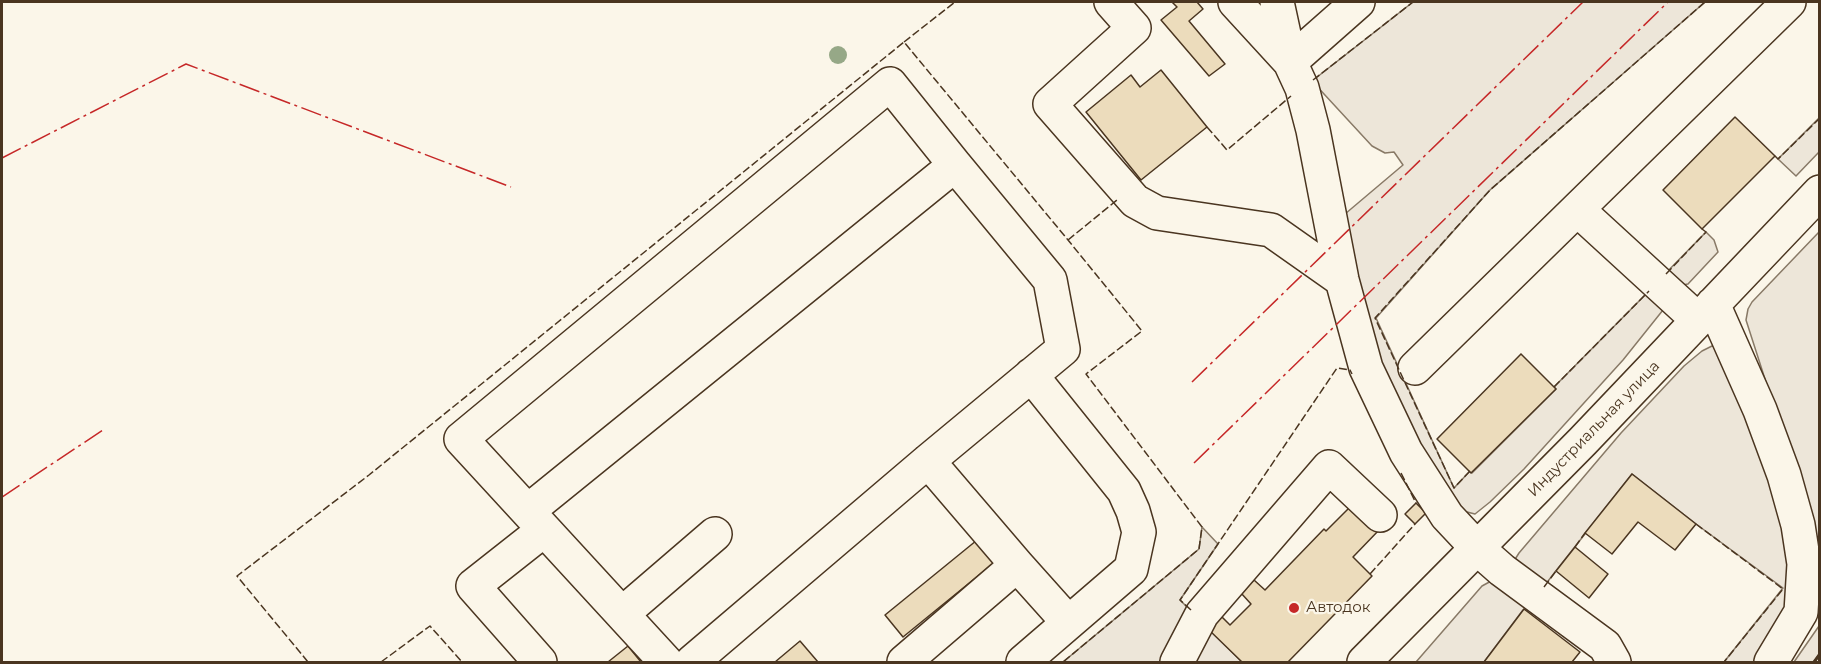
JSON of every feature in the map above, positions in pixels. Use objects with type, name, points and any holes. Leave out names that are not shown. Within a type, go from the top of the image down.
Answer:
[{"type":"street","points":[[1111,2],[1134,28],[1050,104],[1135,201],[1157,213],[1271,230],[1342,280]]},
{"type":"street","points":[[1235,2],[1290,63]]},
{"type":"street","points":[[1277,2],[1290,63],[1302,88],[1313,130],[1342,280],[1366,368],[1407,452],[1447,516],[1477,548],[1502,570],[1605,646],[1614,663]]},
{"type":"street","points":[[1290,63],[1359,2]]},
{"type":"street","points":[[1415,368],[1789,2]]},
{"type":"street","points":[[666,663],[460,439],[890,84],[1050,280],[1063,349],[692,663]]},
{"type":"street","points":[[540,663],[473,586],[536,521],[955,165]]},
{"type":"street","name":"Индустриальная улица","points":[[1364,663],[1583,441],[1820,192]]},
{"type":"street","points":[[1578,210],[1706,312],[1760,410],[1784,476],[1798,525],[1810,599],[1771,663]]},
{"type":"street","points":[[1023,663],[1131,569],[1139,532],[1124,491],[1030,375]]},
{"type":"street","points":[[928,461],[1068,622]]},
{"type":"street","points":[[1177,663],[1202,614],[1329,467],[1380,515]]},
{"type":"street","points":[[622,614],[715,534]]},
{"type":"street","points":[[904,663],[1017,565]]},
{"type":"shaded area","points":[[1413,2],[1705,2],[1490,190],[1376,318],[1454,488],[1556,389],[1554,387],[1651,289],[1667,305],[1623,360],[1524,469],[1475,514],[1463,511],[1447,498],[1366,341],[1345,214],[1403,165],[1394,152],[1385,153],[1372,146],[1312,81]]},
{"type":"shaded area","points":[[1819,118],[1819,152],[1796,176],[1778,159]]},
{"type":"shaded area","points":[[1706,232],[1714,240],[1718,252],[1688,284],[1671,287],[1660,279]]},
{"type":"shaded area","points":[[1819,232],[1819,547],[1746,320],[1752,302]]},
{"type":"shaded area","points":[[1712,346],[1721,348],[1734,368],[1793,557],[1785,615],[1754,662],[1724,662],[1783,588],[1632,474],[1541,590],[1514,561],[1621,433],[1684,366]]},
{"type":"shaded area","points":[[1202,527],[1218,544],[1180,600],[1242,662],[1063,662],[1199,549]]},
{"type":"shaded area","points":[[1493,580],[1533,600],[1484,662],[1416,662],[1482,586]]},
{"type":"shaded area","points":[[1819,626],[1819,654],[1814,662],[1794,662]]},
{"type":"building","points":[[1172,2],[1197,2],[1203,9],[1189,21],[1225,64],[1209,76],[1161,20],[1177,7]]},
{"type":"building","points":[[1161,70],[1207,127],[1141,180],[1086,112],[1131,75],[1140,87]]},
{"type":"building","points":[[1735,117],[1775,156],[1702,229],[1663,190]]},
{"type":"building","points":[[1521,354],[1556,389],[1471,473],[1437,439]]},
{"type":"building","points":[[1632,474],[1696,524],[1675,550],[1638,522],[1612,554],[1585,533]]},
{"type":"building","points":[[1354,503],[1380,529],[1353,557],[1372,576],[1288,662],[1242,662],[1208,629],[1221,616],[1230,625],[1251,604],[1241,593],[1254,580],[1265,590],[1324,529],[1326,531]]},
{"type":"building","points":[[1416,503],[1426,513],[1415,524],[1405,514]]},
{"type":"building","points":[[982,536],[1000,558],[903,637],[885,615]]},
{"type":"building","points":[[1575,547],[1608,574],[1589,598],[1556,571]]},
{"type":"building","points":[[1524,609],[1580,652],[1572,662],[1484,662]]},
{"type":"building","points":[[800,641],[818,662],[775,662]]},
{"type":"building","points":[[628,646],[641,662],[608,662]]},
{"type":"fence","points":[[904,42],[955,2]]},
{"type":"fence","points":[[1313,80],[1413,2]]},
{"type":"fence","points":[[1470,471],[1454,488],[1375,318],[1490,190],[1705,2]]},
{"type":"fence","points":[[308,662],[237,576],[369,475],[904,42],[1142,331],[1086,374],[1202,527],[1199,549],[1063,662]]},
{"type":"fence","points":[[1207,127],[1227,150],[1291,96]]},
{"type":"fence","points":[[1775,156],[1778,159],[1820,118]]},
{"type":"fence","points":[[1068,240],[1117,200]]},
{"type":"fence","points":[[1666,274],[1706,232],[1702,229]]},
{"type":"fence","points":[[1554,387],[1649,291]]},
{"type":"fence","points":[[1191,610],[1180,600],[1337,368],[1350,370],[1352,374]]},
{"type":"fence","points":[[1401,473],[1416,503]]},
{"type":"fence","points":[[1370,574],[1415,524]]},
{"type":"fence","points":[[1696,524],[1783,589],[1724,662]]},
{"type":"fence","points":[[1575,547],[1585,533]]},
{"type":"fence","points":[[1544,587],[1556,571]]},
{"type":"fence","points":[[381,662],[430,626],[462,662]]},
{"type":"wall","points":[[1814,662],[1820,654]]},
{"type":"power","points":[[1192,382],[1583,2]]},
{"type":"power","points":[[1194,463],[1668,2]]},
{"type":"power","points":[[2,158],[186,64],[511,187]]},
{"type":"power","points":[[2,497],[103,430]]},
{"type":"place","name":"Автодок","points":[[1294,608]]}]
